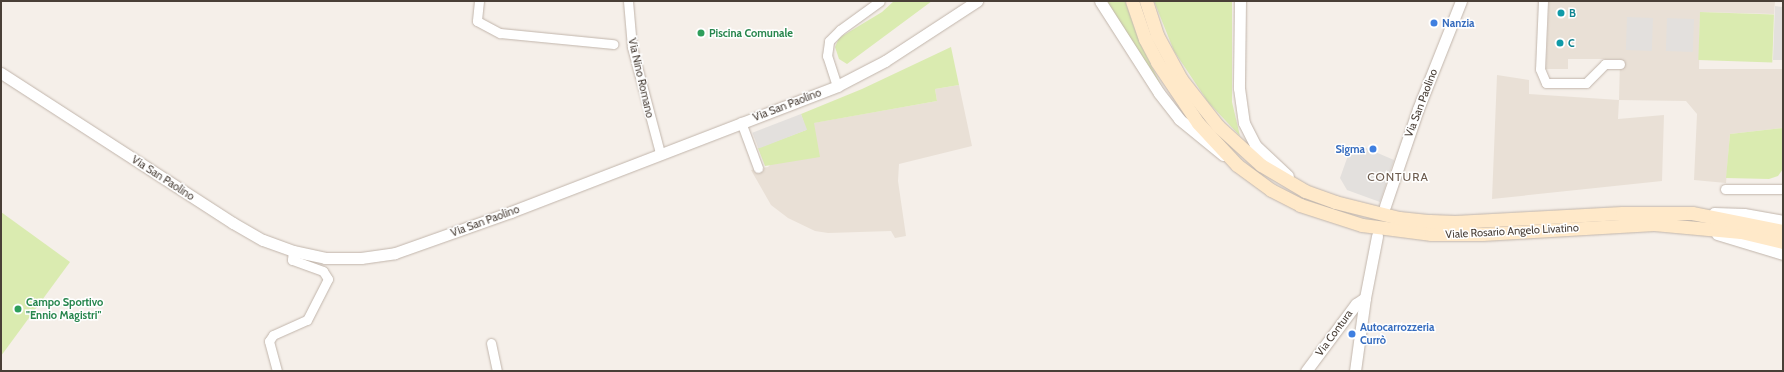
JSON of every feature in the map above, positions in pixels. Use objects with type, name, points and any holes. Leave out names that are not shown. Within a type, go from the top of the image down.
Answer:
[{"type":"main road","name":"Viale Rosario Angelo Livatino","points":[[1132,1],[1145,40],[1170,85],[1202,129],[1237,165],[1270,190],[1300,205],[1362,225],[1397,230],[1456,235],[1622,225],[1691,227],[1740,232],[1783,242]]},
{"type":"main road","name":"Viale Rosario Angelo Livatino","points":[[1146,1],[1157,35],[1168,56],[1208,115],[1247,154],[1305,191],[1365,211],[1430,221],[1692,213],[1783,231]]},
{"type":"street","points":[[479,1],[477,21],[500,33],[613,44]]},
{"type":"street","name":"Via Nino Romano","points":[[628,1],[632,47],[660,153]]},
{"type":"street","points":[[837,86],[827,56],[829,41],[840,30],[880,1]]},
{"type":"street","name":"Via San Paolino","points":[[1,73],[233,223],[263,240],[293,251],[325,258],[361,258],[395,253],[511,212],[660,153],[837,86],[885,61],[977,1]]},
{"type":"street","points":[[1100,1],[1179,119],[1202,140],[1237,165]]},
{"type":"street","points":[[1240,1],[1239,88],[1244,123],[1259,149],[1305,191]]},
{"type":"street","name":"Via San Paolino","points":[[1385,206],[1418,109],[1461,1]]},
{"type":"street","points":[[1543,1],[1540,69],[1546,83],[1586,84],[1605,64],[1620,64]]},
{"type":"street","points":[[741,122],[758,168]]},
{"type":"street","points":[[1725,189],[1783,190]]},
{"type":"street","points":[[1692,213],[1744,214],[1783,220]]},
{"type":"street","points":[[1691,227],[1783,254]]},
{"type":"street","points":[[1355,371],[1365,298],[1377,236]]},
{"type":"street","points":[[277,371],[269,341],[272,336],[307,320],[328,279],[323,271],[292,260],[293,251]]},
{"type":"street","name":"Via Contura","points":[[1306,371],[1356,304],[1365,298]]},
{"type":"street","points":[[491,343],[497,371]]},
{"type":"shaded area","points":[[1549,1],[1775,1],[1774,14],[1700,12],[1699,69],[1783,69],[1783,128],[1730,134],[1726,183],[1694,180],[1697,114],[1686,101],[1619,100],[1620,59],[1568,59],[1568,69],[1546,69]]},
{"type":"shaded area","points":[[1775,6],[1783,7],[1783,60],[1773,60]]},
{"type":"shaded area","points":[[1627,17],[1653,18],[1652,51],[1626,50]]},
{"type":"shaded area","points":[[1667,18],[1694,19],[1693,52],[1666,51]]},
{"type":"shaded area","points":[[1497,75],[1529,80],[1529,94],[1619,100],[1618,119],[1664,115],[1662,181],[1492,199]]},
{"type":"shaded area","points":[[959,85],[972,146],[899,164],[898,181],[906,236],[895,238],[891,231],[828,233],[815,231],[788,218],[771,205],[751,170],[768,167],[813,123],[937,101],[935,89]]},
{"type":"shaded area","points":[[801,114],[807,130],[759,149],[752,133]]},
{"type":"shaded area","points":[[1359,145],[1394,160],[1380,202],[1347,190],[1340,178],[1350,150]]},
{"type":"green space","points":[[894,1],[932,1],[847,64],[839,59],[835,47],[839,38],[882,12]]},
{"type":"green space","points":[[1104,1],[1125,1],[1139,41],[1169,101]]},
{"type":"green space","points":[[1154,1],[1232,1],[1232,102],[1240,136],[1208,102],[1174,51]]},
{"type":"green space","points":[[1700,12],[1774,15],[1772,63],[1698,60]]},
{"type":"green space","points":[[951,47],[959,85],[935,89],[937,101],[814,123],[820,157],[765,166],[758,148],[806,130],[801,114],[862,89]]},
{"type":"green space","points":[[1783,128],[1783,169],[1778,176],[1769,179],[1726,178],[1730,134]]},
{"type":"green space","name":"Campo Sportivo \"Ennio Magistri\"","points":[[1,212],[70,262],[1,356]]},
{"type":"place","name":"B","points":[[1561,13]]},
{"type":"place","name":"Nanzia","points":[[1434,23]]},
{"type":"place","name":"Piscina Comunale","points":[[701,33]]},
{"type":"place","name":"C","points":[[1560,43]]},
{"type":"place","name":"Sigma","points":[[1373,149]]},
{"type":"place","name":"Campo Sportivo \"Ennio Magistri\"","points":[[18,309]]},
{"type":"place","name":"Autocarrozzeria Currò","points":[[1352,334]]},
{"type":"district","name":"CONTURA","points":[[1398,177]]}]
